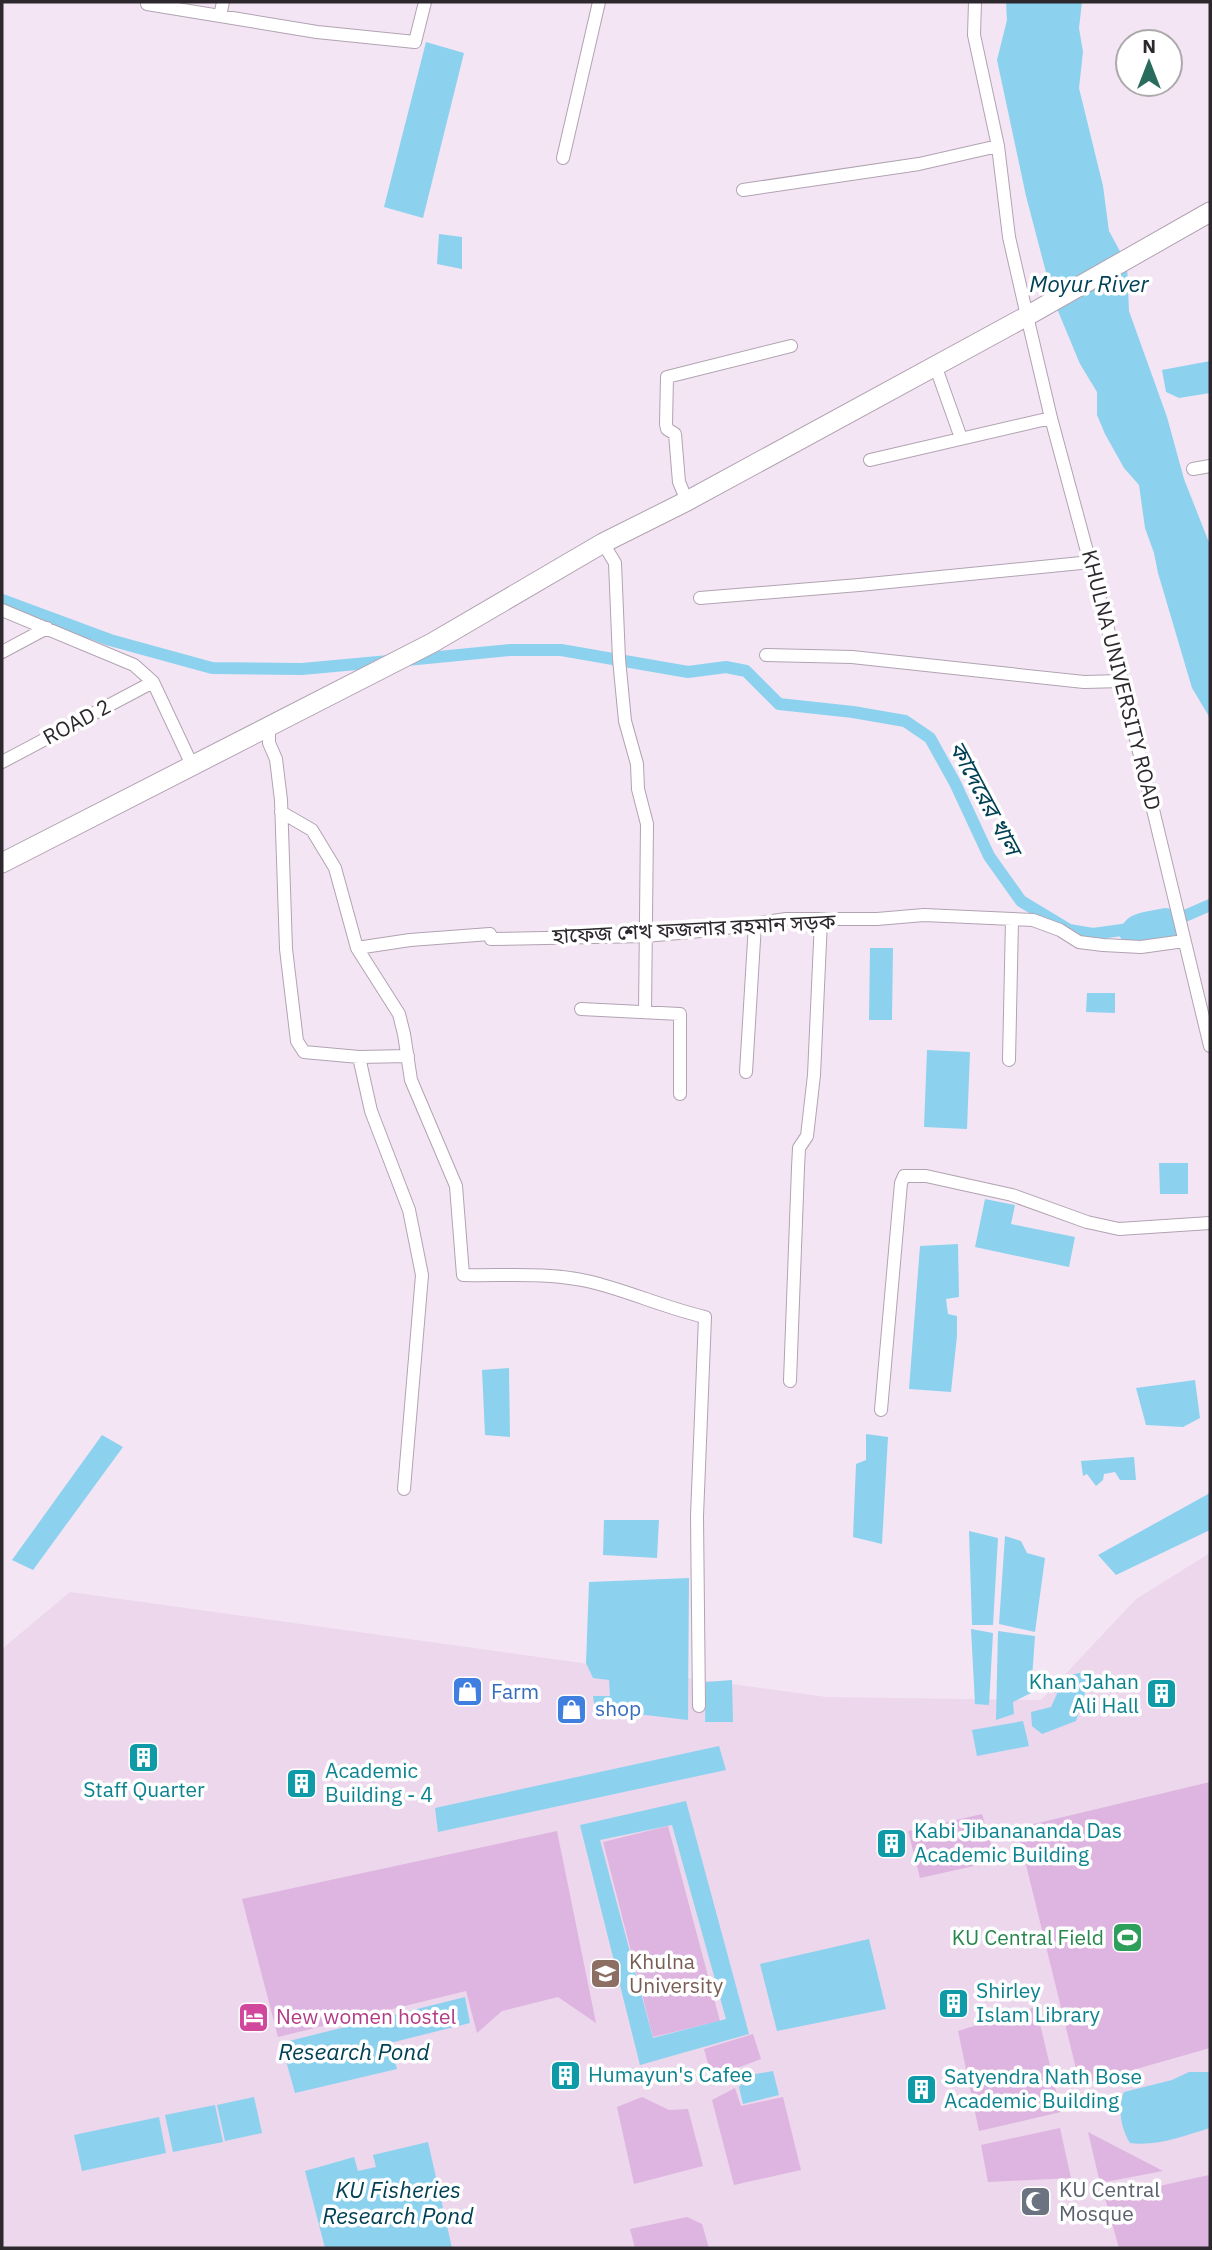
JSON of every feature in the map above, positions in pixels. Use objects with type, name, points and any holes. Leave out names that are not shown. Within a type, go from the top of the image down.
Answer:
[{"type":"main road","points":[[2,863],[432,643],[603,543],[687,501],[1035,312],[1208,214]]},
{"type":"street","points":[[219,16],[223,2]]},
{"type":"street","points":[[147,4],[317,32],[415,41],[425,2]]},
{"type":"street","points":[[563,158],[599,2]]},
{"type":"street","name":"KHULNA UNIVERSITY ROAD","points":[[975,2],[974,35],[998,146],[1009,237],[1035,312],[1051,418],[1122,681],[1210,1046]]},
{"type":"street","points":[[743,190],[919,164],[998,146]]},
{"type":"street","points":[[687,501],[679,482],[675,434],[667,429],[666,424],[667,377],[791,346]]},
{"type":"street","points":[[935,365],[961,438]]},
{"type":"street","points":[[870,460],[1051,418]]},
{"type":"street","points":[[1193,469],[1210,466]]},
{"type":"street","points":[[603,543],[615,563],[620,677],[626,727],[637,764],[638,789],[647,824],[645,1012]]},
{"type":"street","points":[[700,598],[1091,562]]},
{"type":"street","points":[[2,610],[134,665],[153,682],[192,765]]},
{"type":"street","points":[[2,652],[47,628]]},
{"type":"street","points":[[766,655],[852,657],[1084,682],[1122,681]]},
{"type":"street","name":"ROAD 2","points":[[2,762],[153,682]]},
{"type":"street","points":[[269,725],[269,743],[276,759],[281,812],[286,949],[297,1041],[304,1052],[359,1057],[408,1056]]},
{"type":"street","points":[[281,812],[312,830],[335,868],[357,948],[399,1014],[411,1080],[456,1186],[463,1275],[559,1276],[590,1282],[705,1317],[697,1516],[699,1706]]},
{"type":"street","name":"হাফেজ শেখ ফজলার রহমান সড়ক","points":[[357,948],[410,940],[490,934],[491,939],[645,936],[786,919],[924,915],[1033,920],[1060,930],[1079,942],[1103,946],[1141,947],[1184,941]]},
{"type":"street","points":[[790,1381],[799,1149],[807,1136],[814,1075],[821,920]]},
{"type":"street","points":[[1009,1060],[1012,920]]},
{"type":"street","points":[[746,1072],[755,924]]},
{"type":"street","points":[[581,1009],[680,1014],[680,1094]]},
{"type":"street","points":[[359,1057],[371,1111],[409,1210],[422,1275],[404,1489]]},
{"type":"street","points":[[881,1410],[901,1183],[904,1176],[926,1176],[1012,1195],[1087,1222],[1119,1229],[1210,1223]]},
{"type":"shaded area","name":"Khulna University","points":[[1210,1553],[1210,2248],[2,2248],[2,1649],[70,1592],[826,1697],[1041,1700],[1136,1599]]},
{"type":"shaded area","name":"KU Central Field","points":[[1210,1782],[1210,2048],[1080,2085],[1017,1828]]},
{"type":"shaded area","points":[[982,1814],[996,1861],[920,1878],[908,1831]]},
{"type":"shaded area","points":[[668,1826],[720,2021],[653,2037],[603,1842]]},
{"type":"shaded area","points":[[557,1831],[596,2023],[558,1997],[502,2011],[477,2033],[466,1991],[278,2037],[242,1899]]},
{"type":"shaded area","points":[[1036,2007],[1061,2112],[979,2131],[958,2031]]},
{"type":"shaded area","points":[[753,2034],[761,2059],[737,2068],[714,2086],[704,2049]]},
{"type":"shaded area","points":[[735,2088],[741,2106],[783,2097],[801,2170],[734,2185],[712,2100]]},
{"type":"shaded area","points":[[642,2097],[669,2110],[688,2109],[703,2166],[634,2184],[617,2107]]},
{"type":"shaded area","points":[[1060,2128],[1071,2178],[988,2182],[981,2145]]},
{"type":"shaded area","points":[[1088,2132],[1163,2171],[1100,2183]]},
{"type":"shaded area","points":[[1209,2175],[1210,2248],[1119,2248],[1105,2198]]},
{"type":"shaded area","points":[[687,2217],[702,2224],[709,2248],[635,2248],[630,2229]]},
{"type":"water","name":"Moyur River","points":[[1006,2],[1082,2],[1079,28],[1083,52],[1079,88],[1103,186],[1109,231],[1127,264],[1129,311],[1167,417],[1184,479],[1210,545],[1210,718],[1192,688],[1145,528],[1139,485],[1124,468],[1105,434],[1097,415],[1097,392],[1080,364],[1053,299],[1026,196],[997,60],[1007,20]]},
{"type":"water","points":[[426,42],[464,53],[423,218],[384,207]]},
{"type":"water","points":[[439,234],[462,237],[462,269],[437,264]]},
{"type":"water","points":[[1210,361],[1210,393],[1179,398],[1166,392],[1162,370]]},
{"type":"water","points":[[1165,908],[1174,909],[1177,913],[1173,921],[1180,926],[1177,935],[1138,943],[1124,942],[1120,937],[1121,928],[1129,918]]},
{"type":"water","points":[[870,948],[893,948],[892,1020],[869,1020]]},
{"type":"water","points":[[1087,993],[1115,993],[1115,1013],[1086,1012]]},
{"type":"water","points":[[927,1050],[970,1052],[967,1129],[924,1127]]},
{"type":"water","points":[[1159,1163],[1188,1163],[1188,1194],[1160,1194]]},
{"type":"water","points":[[985,1199],[1015,1205],[1011,1224],[1075,1237],[1069,1267],[975,1247]]},
{"type":"water","points":[[958,1244],[959,1297],[946,1299],[948,1314],[957,1316],[951,1392],[909,1389],[920,1246]]},
{"type":"water","points":[[509,1368],[510,1437],[485,1435],[482,1370]]},
{"type":"water","points":[[1195,1380],[1200,1418],[1183,1427],[1146,1425],[1136,1388]]},
{"type":"water","points":[[866,1434],[888,1437],[882,1544],[853,1537],[856,1464],[866,1460]]},
{"type":"water","points":[[102,1435],[123,1447],[33,1570],[12,1560]]},
{"type":"water","points":[[1134,1457],[1136,1480],[1120,1480],[1115,1472],[1104,1474],[1103,1480],[1096,1486],[1087,1474],[1083,1476],[1081,1461]]},
{"type":"water","points":[[1210,1493],[1210,1530],[1116,1575],[1098,1555]]},
{"type":"water","points":[[604,1520],[659,1520],[657,1558],[603,1555]]},
{"type":"water","points":[[969,1531],[998,1538],[993,1625],[972,1625]]},
{"type":"water","points":[[1005,1536],[1021,1541],[1027,1553],[1045,1558],[1035,1632],[999,1624]]},
{"type":"water","points":[[689,1578],[688,1720],[595,1709],[593,1696],[610,1696],[609,1680],[593,1678],[586,1663],[589,1582]]},
{"type":"water","points":[[971,1629],[993,1633],[989,1705],[975,1704]]},
{"type":"water","points":[[998,1631],[1035,1636],[1031,1693],[1013,1702],[1014,1714],[996,1720]]},
{"type":"water","points":[[1084,1672],[1090,1677],[1076,1721],[1042,1734],[1032,1726],[1031,1712],[1051,1707],[1065,1676]]},
{"type":"water","points":[[732,1680],[733,1722],[705,1722],[706,1682]]},
{"type":"water","points":[[1023,1721],[1029,1746],[977,1756],[972,1730]]},
{"type":"water","points":[[719,1746],[726,1770],[438,1832],[435,1808]]},
{"type":"water","points":[[686,1801],[749,2034],[640,2065],[580,1825]],"holes":[[[672,1825],[726,2019],[653,2038],[600,1840]]]},
{"type":"water","points":[[869,1939],[886,2009],[777,2031],[760,1964]]},
{"type":"water","name":"Research Pond","points":[[465,1997],[470,2023],[390,2043],[397,2069],[295,2093],[281,2043]]},
{"type":"water","points":[[773,2071],[779,2095],[743,2104],[739,2087],[750,2075]]},
{"type":"water","points":[[1189,2072],[1210,2072],[1210,2128],[1160,2142],[1130,2143],[1121,2118],[1124,2092],[1172,2080]]},
{"type":"water","points":[[254,2097],[262,2133],[225,2141],[217,2105]]},
{"type":"water","points":[[215,2105],[223,2142],[173,2152],[165,2115]]},
{"type":"water","points":[[159,2117],[166,2153],[82,2171],[74,2135]]},
{"type":"water","name":"KU Fisheries Research Pond","points":[[428,2142],[452,2248],[325,2248],[305,2171],[354,2157],[358,2171],[376,2167],[373,2155]]},
{"type":"waterway","points":[[2,600],[110,640],[212,668],[302,669],[389,661]]},
{"type":"waterway","name":"কাদেরের খাল","points":[[407,660],[511,650],[561,650],[688,672],[726,667],[746,671],[779,704],[905,721],[930,738],[955,783],[989,856],[1021,901],[1069,930],[1093,934],[1136,928]]},
{"type":"waterway","name":"কাদেরের খাল","points":[[1171,922],[1210,905]]},
{"type":"place","name":"Farm","points":[[468,1692]]},
{"type":"place","name":"Khan Jahan Ali Hall","points":[[1162,1694]]},
{"type":"place","name":"shop","points":[[572,1709]]},
{"type":"place","name":"Staff Quarter","points":[[144,1758]]},
{"type":"place","name":"Academic Building - 4","points":[[302,1783]]},
{"type":"place","name":"Kabi Jibanananda Das Academic Building","points":[[891,1843]]},
{"type":"place","name":"KU Central Field","points":[[1127,1938]]},
{"type":"place","name":"Khulna University","points":[[606,1974]]},
{"type":"place","name":"Shirley Islam Library","points":[[953,2003]]},
{"type":"place","name":"New women hostel","points":[[253,2017]]},
{"type":"place","name":"Humayun's Cafee","points":[[565,2075]]},
{"type":"place","name":"Satyendra Nath Bose Academic Building","points":[[921,2089]]},
{"type":"place","name":"KU Central Mosque","points":[[1036,2202]]}]
